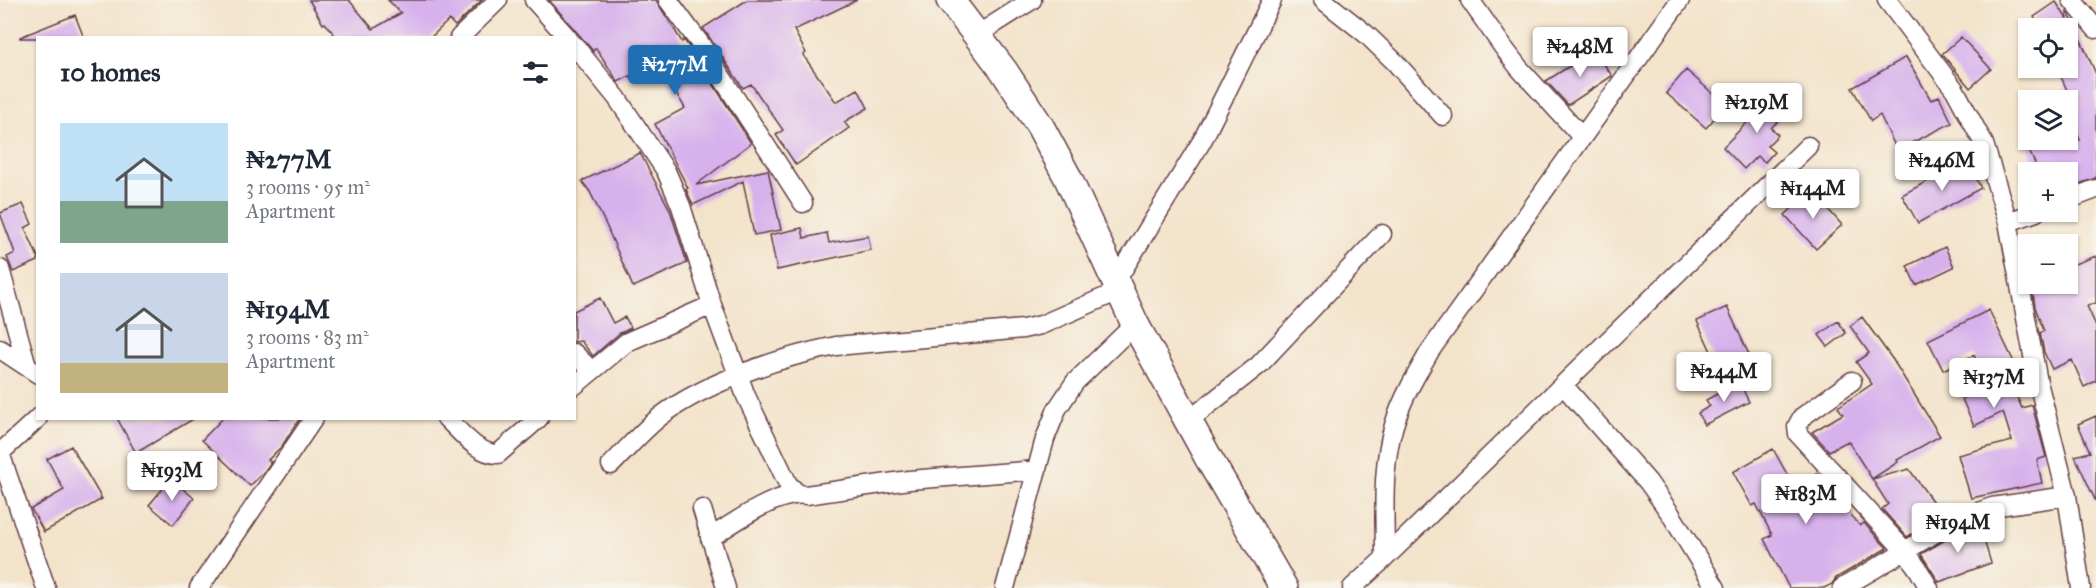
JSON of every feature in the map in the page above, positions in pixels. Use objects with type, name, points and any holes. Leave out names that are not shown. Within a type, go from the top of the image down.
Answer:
[{"type":"street","points":[[461,36],[498,0]]},
{"type":"street","points":[[534,0],[566,36]]},
{"type":"street","points":[[668,0],[699,42],[803,203]]},
{"type":"street","points":[[950,0],[1004,71],[1040,126],[1067,176],[1135,324],[1284,588]]},
{"type":"street","points":[[977,35],[1032,0]]},
{"type":"street","points":[[611,465],[660,418],[679,404],[738,375],[810,351],[836,346],[1023,329],[1041,325],[1119,286],[1202,141],[1272,0]]},
{"type":"street","points":[[1323,0],[1366,34],[1395,62],[1443,116]]},
{"type":"street","points":[[1470,0],[1514,61],[1582,137]]},
{"type":"street","points":[[1887,0],[1955,90],[1984,144],[2008,222],[2038,382],[2067,496],[2080,588]]},
{"type":"street","points":[[2072,0],[2096,29]]},
{"type":"street","points":[[1386,558],[1385,482],[1393,427],[1406,393],[1430,351],[1582,137],[1670,5]]},
{"type":"street","points":[[576,47],[617,98],[666,171],[681,206],[712,305],[738,375],[788,484],[796,493]]},
{"type":"street","points":[[1352,588],[1386,558],[1808,146]]},
{"type":"street","points":[[2078,196],[2096,189]]},
{"type":"street","points":[[2008,222],[2018,218]]},
{"type":"street","points":[[1188,421],[1259,365],[1382,234]]},
{"type":"street","points":[[0,268],[32,370]]},
{"type":"street","points":[[576,384],[627,342],[712,305]]},
{"type":"street","points":[[1005,588],[1037,470],[1057,409],[1075,382],[1135,324]]},
{"type":"street","points":[[0,349],[32,370]]},
{"type":"street","points":[[576,355],[592,370]]},
{"type":"street","points":[[1852,381],[1802,417],[1797,426],[1798,434],[1905,551],[1929,588]]},
{"type":"street","points":[[1563,385],[1648,482],[1716,588]]},
{"type":"street","points":[[36,420],[0,453],[46,588]]},
{"type":"street","points":[[199,588],[314,420]]},
{"type":"street","points":[[448,420],[482,451],[498,454],[537,420]]},
{"type":"street","points":[[710,538],[751,511],[796,493],[806,495],[909,480],[1037,470]]},
{"type":"street","points":[[1842,588],[1959,519],[1992,507],[2067,496]]},
{"type":"street","points":[[702,509],[719,586]]},
{"type":"building","points":[[309,0],[349,0],[373,29],[401,13],[388,0],[482,0],[455,26],[449,20],[432,36],[335,36],[325,23],[323,24]]},
{"type":"building","points":[[549,0],[656,0],[751,143],[696,185],[768,170],[781,230],[754,235],[743,181],[693,205],[686,189],[688,188],[655,124],[685,108],[658,63],[632,79],[630,76],[618,82],[596,48],[593,51]]},
{"type":"building","points":[[747,0],[857,0],[794,30],[806,53],[803,55],[836,102],[858,89],[868,108],[844,122],[849,128],[796,165],[776,135],[783,130],[751,84],[743,88],[703,28]]},
{"type":"building","points":[[2056,2],[2066,18],[2035,18]]},
{"type":"building","points":[[75,15],[83,36],[36,36],[36,38],[20,37]]},
{"type":"building","points":[[2078,34],[2096,74],[2096,178],[2078,184],[2078,162],[2034,162],[2029,150],[2078,150],[2078,140],[2080,140],[2078,90],[2067,90],[2062,78],[2078,78]]},
{"type":"building","points":[[1961,37],[1991,69],[1970,88],[1942,54]]},
{"type":"building","points":[[1595,50],[1612,76],[1568,105],[1546,81]]},
{"type":"building","points":[[1906,57],[1931,100],[1939,96],[1952,123],[1897,150],[1880,115],[1871,121],[1852,88]]},
{"type":"building","points":[[1686,70],[1726,105],[1706,128],[1666,93]]},
{"type":"building","points":[[1774,95],[1789,110],[1771,128],[1778,135],[1767,146],[1774,152],[1765,162],[1757,156],[1744,169],[1723,147]]},
{"type":"building","points":[[640,153],[670,210],[687,263],[633,287],[606,225],[582,181]]},
{"type":"building","points":[[1966,160],[1981,188],[1918,223],[1902,195]]},
{"type":"building","points":[[1811,190],[1842,225],[1816,249],[1785,215]]},
{"type":"building","points":[[23,204],[32,224],[25,228],[36,253],[36,262],[13,272],[7,257],[15,253],[0,213]]},
{"type":"building","points":[[802,228],[804,238],[827,233],[829,243],[868,236],[871,250],[777,270],[770,235]]},
{"type":"building","points":[[1945,247],[1954,267],[1916,285],[1907,266]]},
{"type":"building","points":[[2096,256],[2096,303],[2087,306],[2096,326],[2096,381],[2084,387],[2072,360],[2052,369],[2044,352],[2040,333],[2044,331],[2035,307],[2033,294],[2078,294],[2078,263]]},
{"type":"building","points":[[600,298],[613,323],[625,317],[631,328],[620,333],[593,356],[581,341],[576,342],[576,310]]},
{"type":"building","points":[[1727,307],[1751,359],[1721,373],[1697,321]]},
{"type":"building","points":[[1989,310],[2022,379],[2011,384],[2022,408],[2032,405],[2046,457],[2037,460],[2042,483],[1971,498],[1958,455],[2012,441],[2003,412],[1974,426],[1962,399],[1989,387],[1974,355],[1943,370],[1928,340]]},
{"type":"building","points":[[1862,317],[1893,360],[1940,436],[1897,460],[1898,462],[1872,479],[1848,441],[1829,451],[1812,432],[1843,414],[1838,407],[1872,384],[1856,362],[1869,353],[1850,326]]},
{"type":"building","points":[[1838,321],[1846,333],[1828,347],[1819,335]]},
{"type":"building","points":[[1739,382],[1749,402],[1704,425],[1698,413],[1710,406],[1706,400]]},
{"type":"building","points":[[2096,416],[2096,502],[2075,456],[2090,452],[2078,424]]},
{"type":"building","points":[[118,420],[192,420],[136,453]]},
{"type":"building","points":[[221,420],[299,420],[282,446],[268,460],[271,462],[264,472],[250,486],[202,440]]},
{"type":"building","points":[[71,446],[102,499],[44,532],[31,509],[64,490],[47,459]]},
{"type":"building","points":[[1773,449],[1796,490],[1817,473],[1860,526],[1864,523],[1887,548],[1836,578],[1832,584],[1824,588],[1789,588],[1764,539],[1772,535],[1756,504],[1752,506],[1733,472]]},
{"type":"building","points":[[1909,469],[1943,516],[1907,537],[1882,509],[1888,504],[1872,479]]},
{"type":"building","points":[[171,479],[194,498],[173,525],[149,505]]},
{"type":"building","points":[[1979,524],[1991,563],[1939,582],[1921,554],[1964,529]]}]
